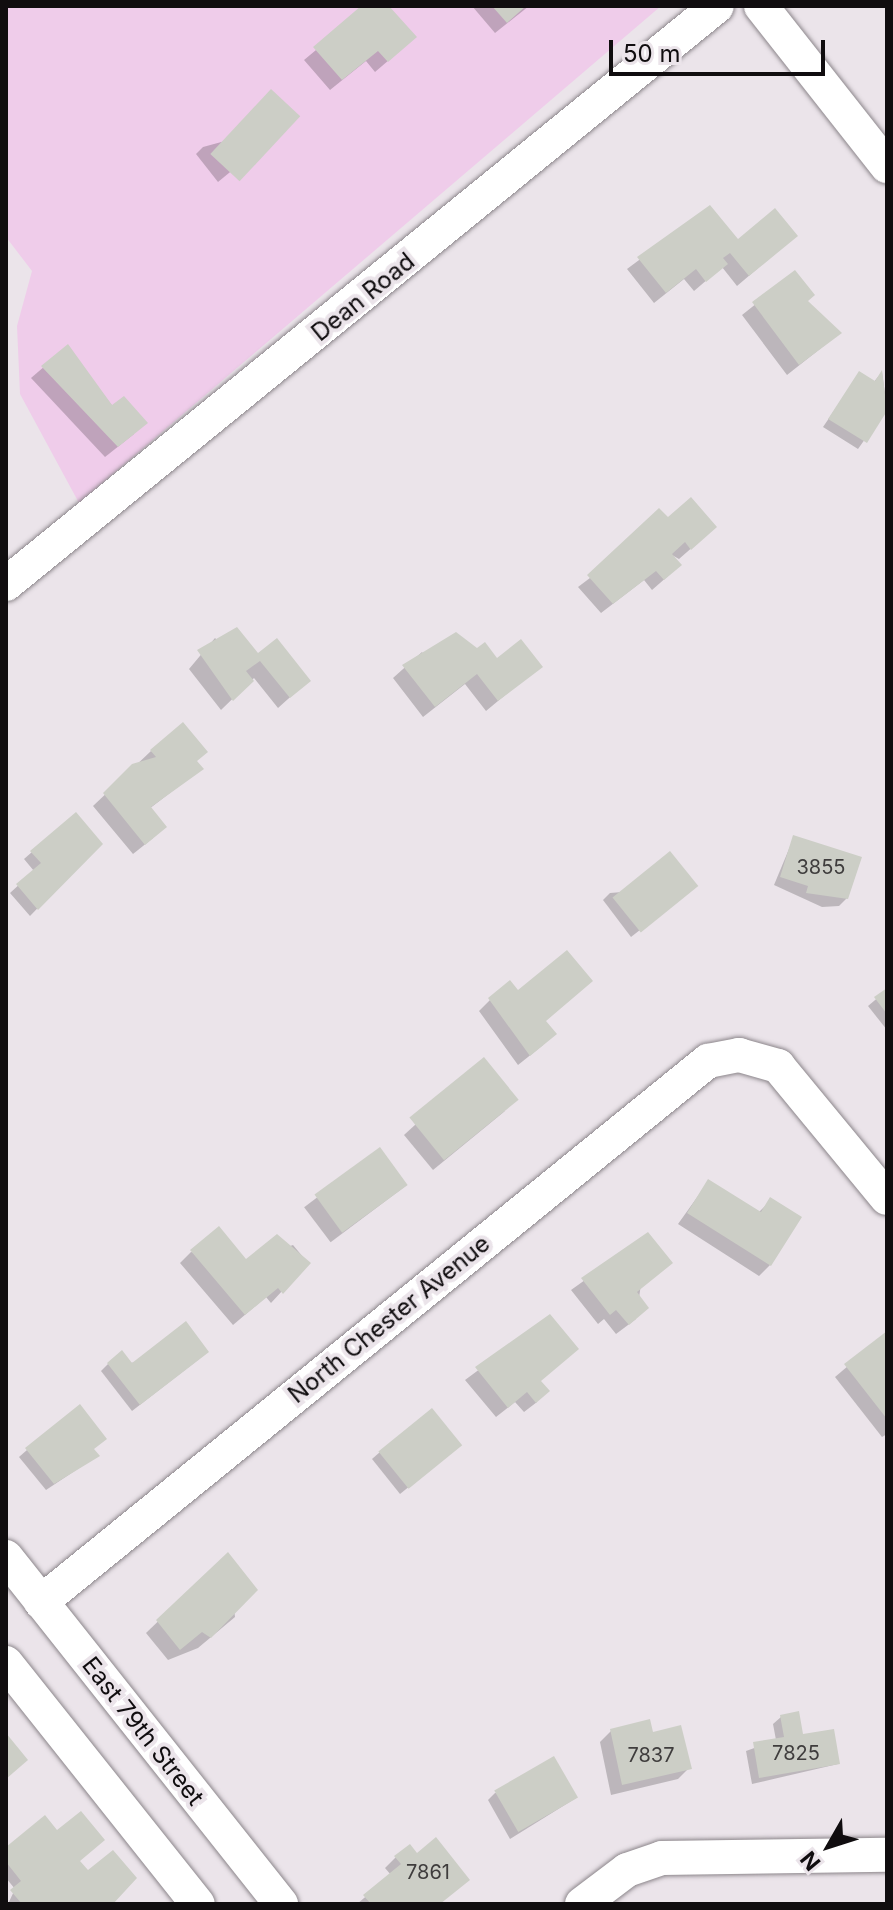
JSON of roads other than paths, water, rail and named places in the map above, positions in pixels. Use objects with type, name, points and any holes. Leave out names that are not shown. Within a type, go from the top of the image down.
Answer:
[{"type":"street","name":"Dean Road","points":[[6,584],[717,6]]},
{"type":"street","points":[[761,6],[887,166]]},
{"type":"street","name":"North Chester Avenue","points":[[41,1602],[697,1068],[745,1055],[786,1073],[887,1198]]},
{"type":"street","name":"East 79th Street","points":[[6,1557],[281,1904]]},
{"type":"street","points":[[6,1663],[198,1904]]},
{"type":"street","points":[[582,1904],[627,1870],[662,1858],[887,1855]]}]
